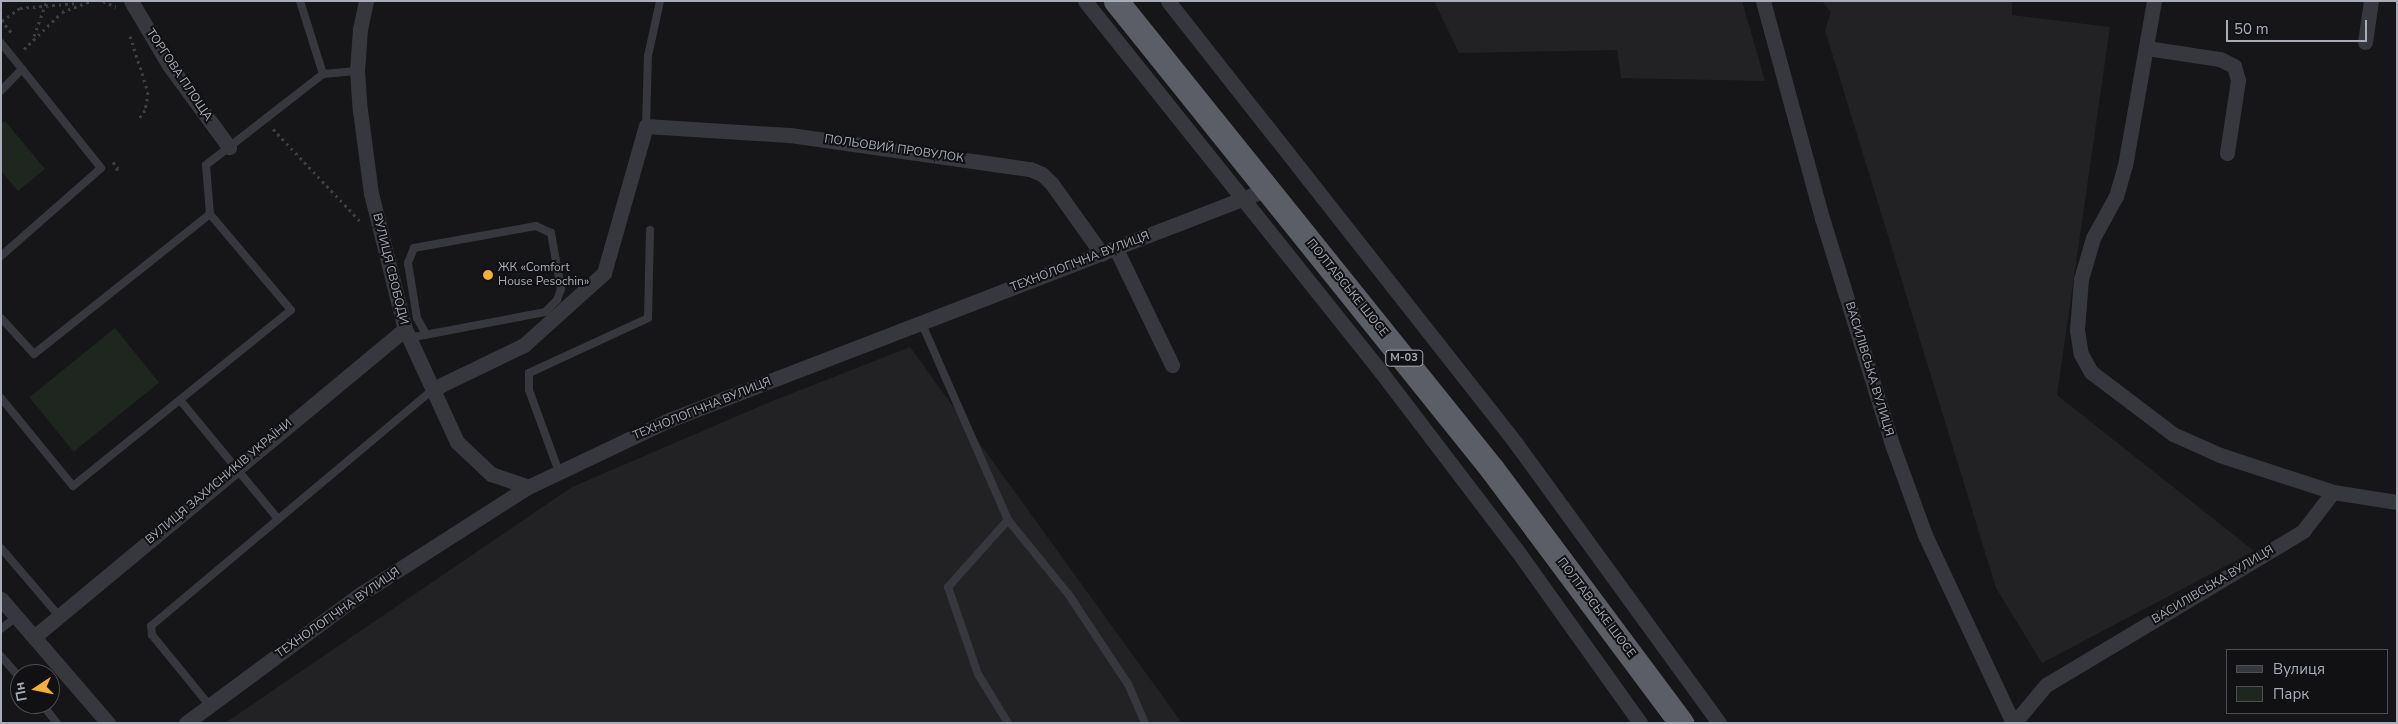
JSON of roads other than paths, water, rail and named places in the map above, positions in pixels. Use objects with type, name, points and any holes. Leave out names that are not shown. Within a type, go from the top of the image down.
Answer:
[{"type":"highway","name":"ПОЛТАВСЬКЕ ШОСЕ","points":[[1116,1],[1492,469],[1681,723]]},
{"type":"street","name":"ТОРГОВА ПЛОЩА","points":[[131,1],[169,65],[229,146]]},
{"type":"street","name":"ВУЛИЦЯ СВОБОДИ","points":[[366,1],[360,29],[357,71],[370,193],[407,333],[457,442],[491,474],[528,487]]},
{"type":"street","points":[[1084,1],[1241,200],[1381,372],[1516,549],[1640,723]]},
{"type":"street","points":[[1168,1],[1515,442],[1718,723]]},
{"type":"street","name":"ВАСИЛІВСЬКА ВУЛИЦЯ","points":[[1763,1],[1822,218],[1893,447],[1932,552],[2014,723],[2046,685],[2303,532],[2333,492]]},
{"type":"street","points":[[2154,1],[2125,165],[2116,196],[2093,238],[2081,279],[2076,330],[2081,354],[2092,372],[2173,434],[2220,455],[2333,492],[2397,502]]},
{"type":"street","points":[[2365,42],[2371,1]]},
{"type":"street","points":[[2147,48],[2220,59],[2234,66],[2238,80],[2227,152]]},
{"type":"street","name":"ПОЛЬОВИЙ ПРОВУЛОК","points":[[646,126],[790,135],[1030,169],[1042,174],[1109,251],[1172,365]]},
{"type":"street","points":[[433,390],[524,345],[604,273],[646,126]]},
{"type":"street","name":"ТЕХНОЛОГІЧНА ВУЛИЦЯ","points":[[186,723],[362,593],[528,487],[669,420],[1268,189]]},
{"type":"street","name":"ВУЛИЦЯ ЗАХИСНИКІВ УКРАЇНИ","points":[[34,637],[236,468],[407,333]]},
{"type":"street","points":[[1,598],[108,723]]},
{"type":"lane","points":[[300,1],[323,74]]},
{"type":"lane","points":[[646,126],[648,56],[660,1]]},
{"type":"lane","points":[[1,43],[101,168],[1,256]]},
{"type":"lane","points":[[1,91],[22,70]]},
{"type":"lane","points":[[1,398],[73,486],[291,310],[210,214],[206,164],[323,74],[357,71]]},
{"type":"lane","points":[[1,318],[34,354],[210,214]]},
{"type":"lane","points":[[407,333],[426,334],[537,316],[550,308],[561,289],[551,232],[536,226],[414,248],[408,263],[417,318],[426,334]]},
{"type":"lane","points":[[559,472],[529,390],[529,373],[648,318],[650,230]]},
{"type":"lane","points":[[922,324],[1008,520],[1069,595],[1128,684],[1145,723]]},
{"type":"lane","points":[[210,706],[152,635],[151,626],[433,390]]},
{"type":"lane","points":[[180,400],[278,519]]},
{"type":"lane","points":[[1008,520],[948,588],[978,674],[1008,723]]},
{"type":"lane","points":[[1,548],[59,616]]},
{"type":"lane","points":[[1,630],[16,617]]},
{"type":"lane","points":[[1,656],[10,666]]},
{"type":"place","name":"ЖК «Comfort House Pesochin»","points":[[488,275]]}]
